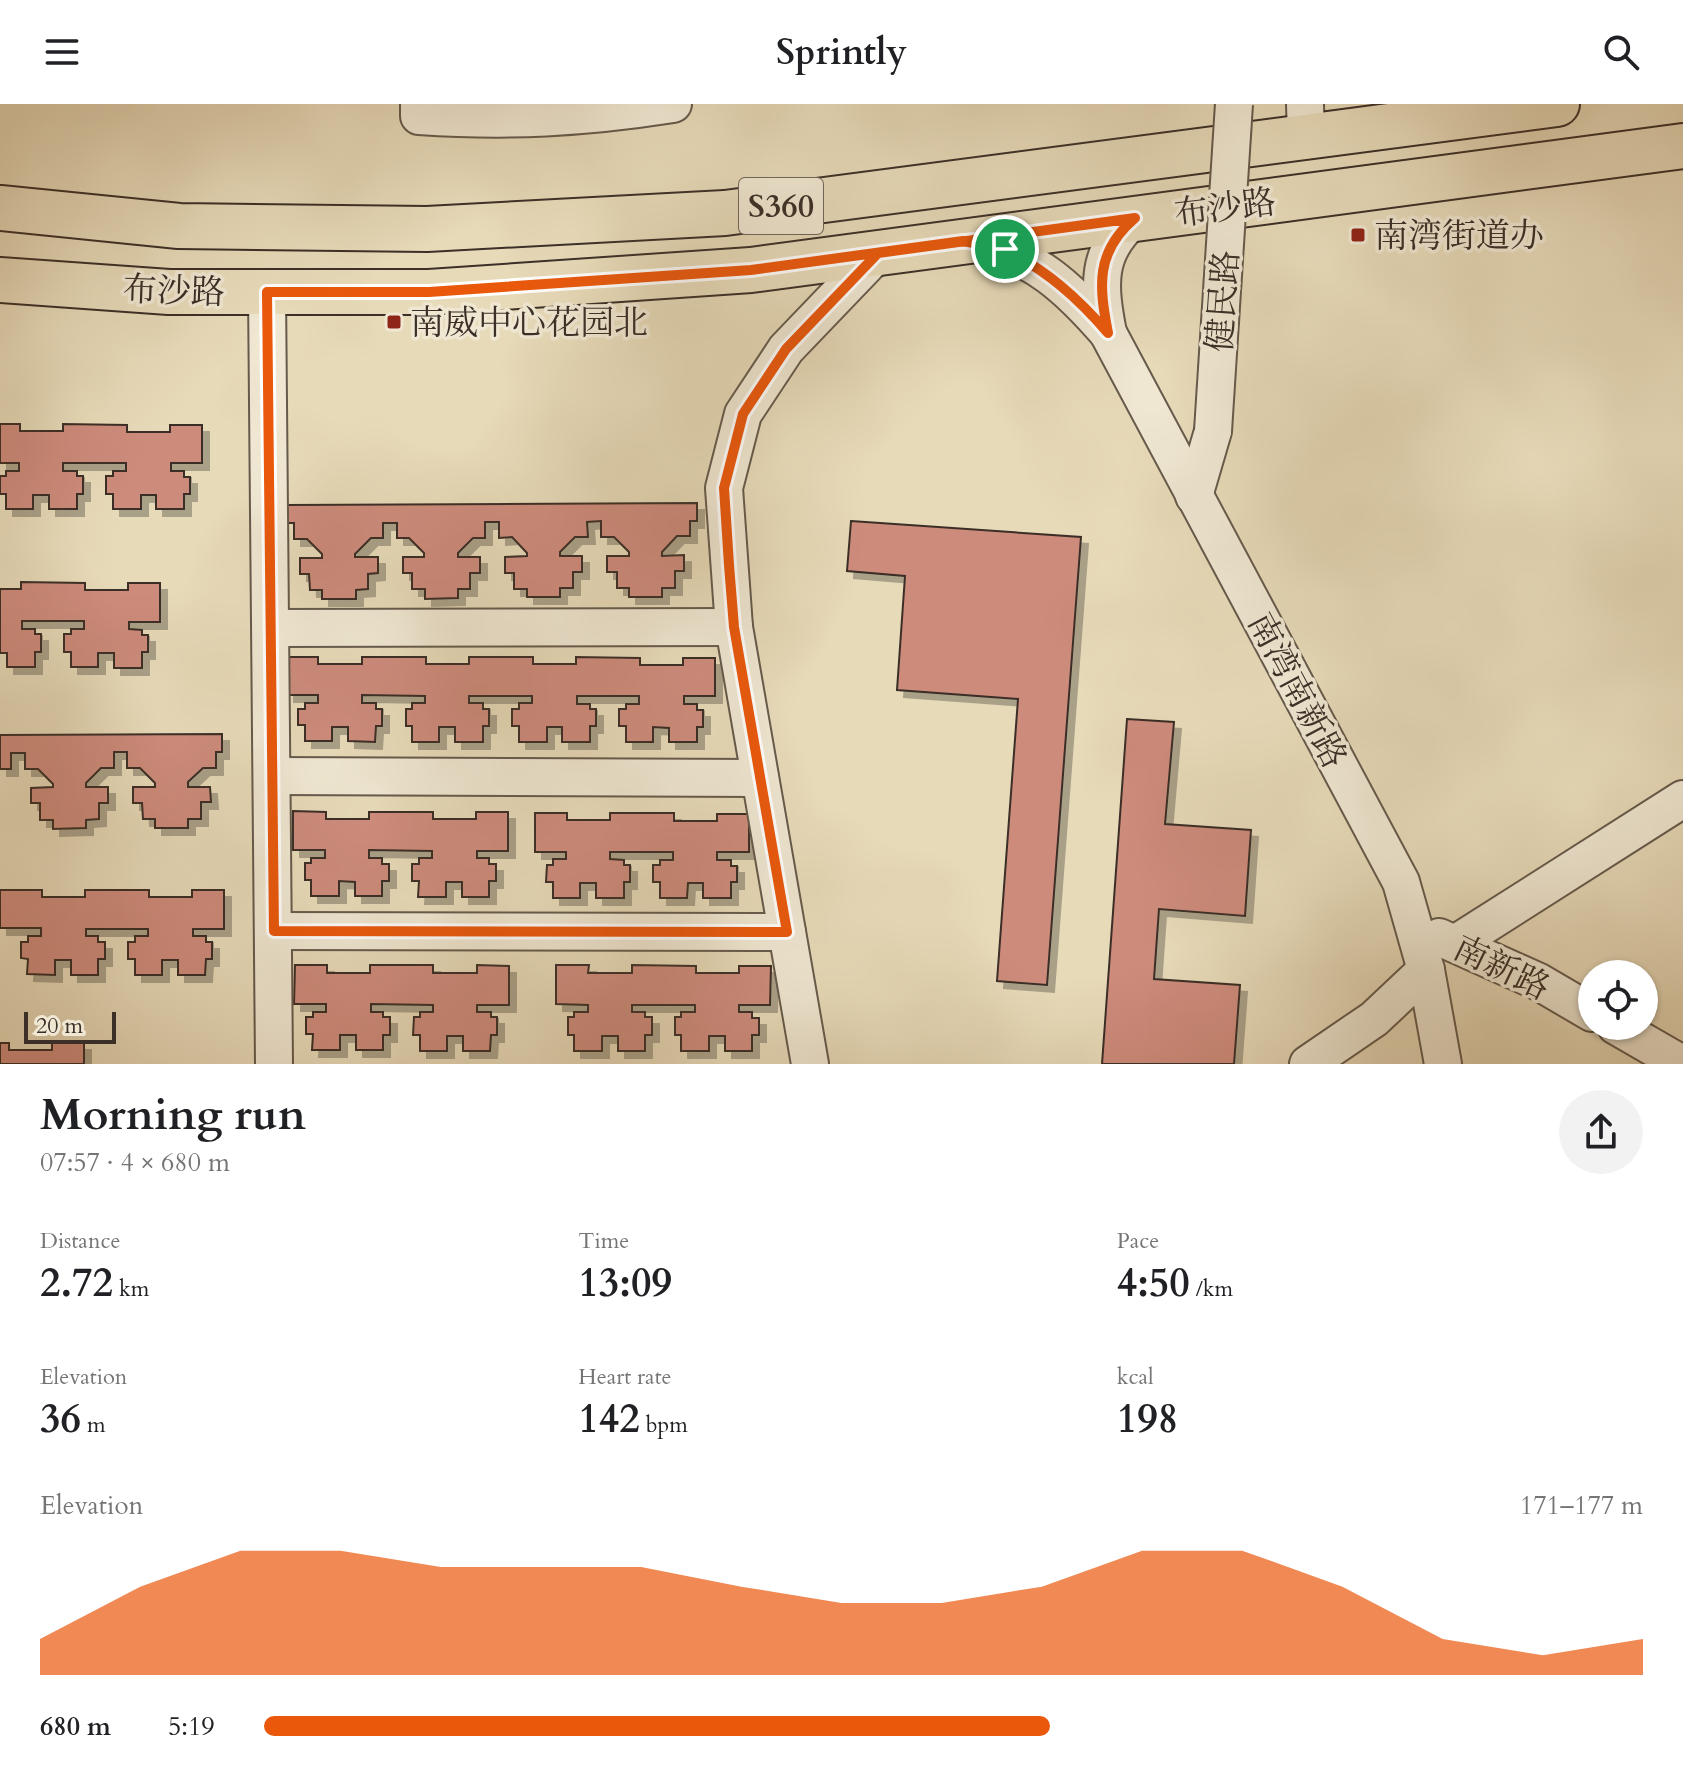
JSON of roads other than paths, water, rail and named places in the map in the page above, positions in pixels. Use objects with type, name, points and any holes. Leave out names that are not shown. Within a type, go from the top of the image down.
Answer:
[{"type":"main road","name":"布沙路","points":[[0,208],[179,226],[427,229],[725,213],[1305,120],[1557,104]]},
{"type":"main road","name":"布沙路","points":[[0,280],[169,292],[429,292],[751,270],[1683,146]]},
{"type":"street","points":[[419,104],[419,116],[507,121],[595,116],[673,104]]},
{"type":"street","name":"健民路","points":[[1194,496],[1213,431],[1234,104]]},
{"type":"street","name":"南湾南新路","points":[[1108,333],[1102,298],[1104,262],[1116,235],[1135,218]]},
{"type":"street","name":"南湾南新路","points":[[963,241],[1005,249],[1042,268],[1075,295],[1108,333],[1401,882],[1426,970],[1443,1064]]},
{"type":"street","points":[[810,1064],[734,627],[724,488],[743,414],[786,349],[878,253]]},
{"type":"street","points":[[267,292],[274,776],[274,1064]]},
{"type":"street","points":[[272,628],[734,627]]},
{"type":"street","points":[[274,776],[760,778]]},
{"type":"street","points":[[1455,944],[1683,799]]},
{"type":"street","name":"南新路","points":[[1412,925],[1539,982],[1578,1005]]},
{"type":"street","points":[[274,931],[787,932]]},
{"type":"street","points":[[1308,1064],[1374,1019],[1426,970]]},
{"type":"street","points":[[1640,1040],[1682,1064]]},
{"type":"place","name":"南湾街道办","points":[[1358,235]]},
{"type":"place","name":"南威中心花园北","points":[[394,322]]}]
